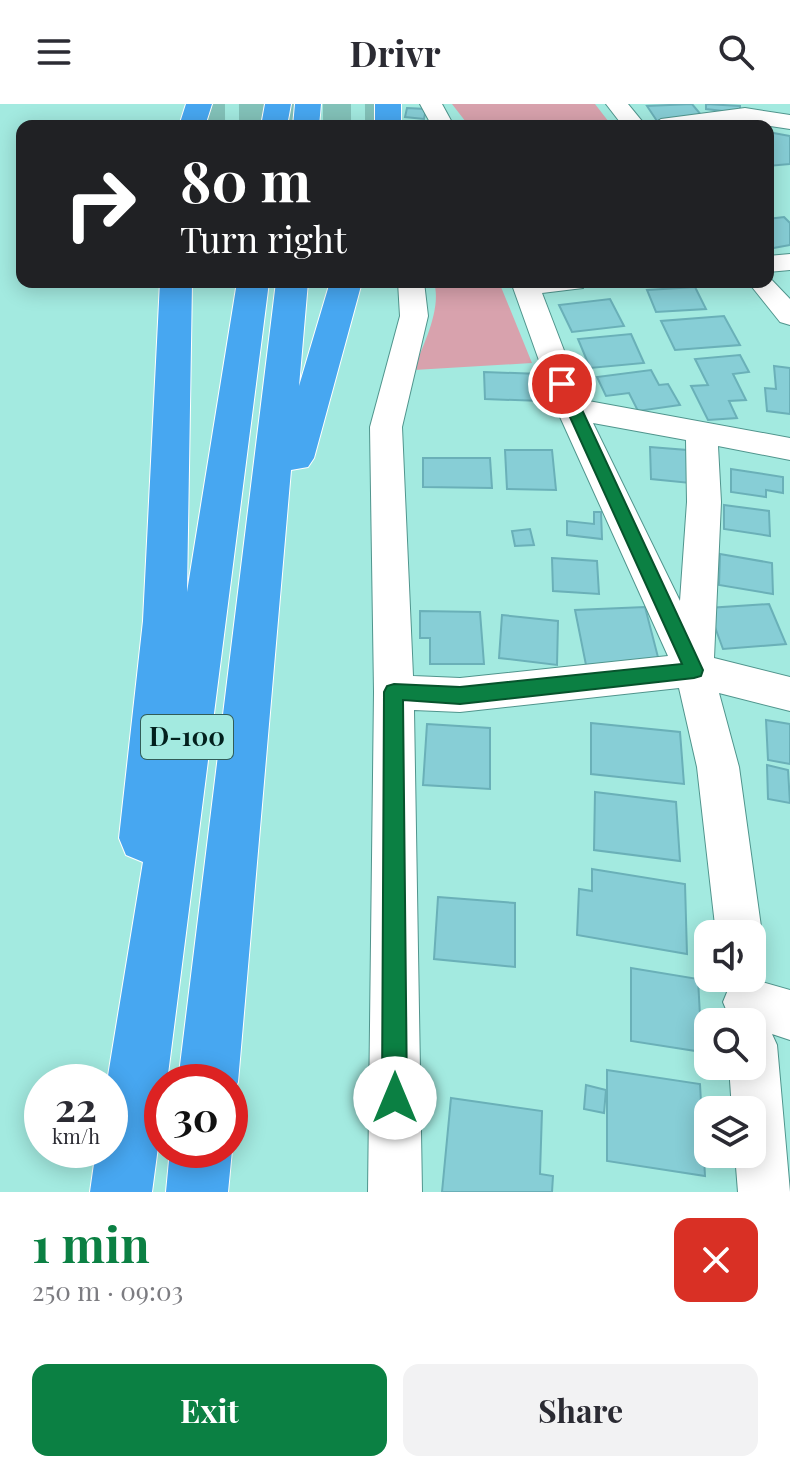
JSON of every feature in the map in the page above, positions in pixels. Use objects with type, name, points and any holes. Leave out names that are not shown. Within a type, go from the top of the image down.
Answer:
[{"type":"highway","points":[[111,1192],[165,621],[176,288]]},
{"type":"highway","name":"D-100","points":[[121,1192],[252,288]]},
{"type":"highway","name":"D-100","points":[[210,1064],[291,288]]},
{"type":"highway","points":[[252,664],[287,484],[344,288]]},
{"type":"highway","points":[[197,1192],[199,1168]]},
{"type":"street","points":[[617,104],[630,120]]},
{"type":"street","points":[[693,120],[746,110],[790,122]]},
{"type":"street","points":[[395,1192],[394,692],[386,427],[414,316],[412,288]]},
{"type":"street","points":[[527,288],[571,408],[694,670],[718,767],[737,920]]},
{"type":"street","points":[[766,288],[790,316]]},
{"type":"street","points":[[571,408],[790,449]]},
{"type":"street","points":[[694,670],[704,502],[702,432]]},
{"type":"street","points":[[394,692],[460,695],[694,670],[790,694]]},
{"type":"street","points":[[760,1080],[765,1192]]},
{"type":"shaded area","points":[[452,104],[595,104],[607,120],[464,120]]},
{"type":"shaded area","points":[[435,288],[501,288],[532,363],[414,370],[434,315]]},
{"type":"building","points":[[692,104],[702,116],[656,120],[647,106]]},
{"type":"building","points":[[706,104],[740,106],[740,113],[706,109]]},
{"type":"building","points":[[407,108],[426,109],[424,119],[405,117]]},
{"type":"building","points":[[774,133],[790,136],[790,164],[774,165]]},
{"type":"building","points":[[784,217],[790,223],[790,245],[774,248],[774,218]]},
{"type":"building","points":[[696,288],[706,309],[656,312],[647,290]]},
{"type":"building","points":[[610,299],[624,326],[572,332],[559,305]]},
{"type":"building","points":[[724,316],[740,345],[675,350],[661,321]]},
{"type":"building","points":[[631,334],[644,363],[590,368],[578,339]]},
{"type":"building","points":[[740,355],[749,372],[733,374],[746,400],[729,401],[737,418],[708,420],[691,386],[708,385],[695,359]]},
{"type":"building","points":[[774,366],[790,368],[790,414],[767,411],[765,388],[776,389]]},
{"type":"building","points":[[651,370],[659,385],[668,384],[680,405],[638,411],[629,393],[606,396],[597,377]]},
{"type":"building","points":[[484,372],[540,374],[542,401],[485,399]]},
{"type":"building","points":[[650,447],[687,450],[690,483],[651,479]]},
{"type":"building","points":[[505,450],[552,450],[556,490],[507,489]]},
{"type":"building","points":[[423,458],[490,458],[492,488],[423,487]]},
{"type":"building","points":[[731,469],[783,477],[783,493],[766,490],[766,497],[731,492]]},
{"type":"building","points":[[724,505],[769,511],[770,536],[724,529]]},
{"type":"building","points":[[594,512],[601,512],[602,539],[567,535],[567,521],[594,524]]},
{"type":"building","points":[[530,529],[534,545],[515,546],[512,531]]},
{"type":"building","points":[[720,554],[772,563],[773,594],[719,585]]},
{"type":"building","points":[[552,558],[597,561],[599,594],[553,591]]},
{"type":"building","points":[[769,604],[786,644],[723,649],[708,608]]},
{"type":"building","points":[[645,607],[659,661],[586,665],[575,610]]},
{"type":"building","points":[[420,611],[480,612],[484,664],[430,664],[430,638],[420,638]]},
{"type":"building","points":[[502,615],[558,621],[557,665],[499,658]]},
{"type":"building","points":[[766,720],[790,724],[790,764],[768,760]]},
{"type":"building","points":[[591,723],[680,732],[684,784],[591,774]]},
{"type":"building","points":[[427,724],[490,728],[490,789],[423,785]]},
{"type":"building","points":[[767,765],[788,770],[790,803],[768,799]]},
{"type":"building","points":[[595,792],[676,802],[680,861],[594,850]]},
{"type":"building","points":[[592,869],[685,884],[687,954],[577,935],[579,889],[592,891]]},
{"type":"building","points":[[438,897],[515,903],[515,967],[434,959]]},
{"type":"building","points":[[631,968],[694,978],[694,992],[699,992],[700,1008],[694,1008],[694,1051],[631,1041]]},
{"type":"building","points":[[607,1070],[700,1084],[701,1096],[694,1096],[694,1168],[705,1168],[705,1176],[607,1161]]},
{"type":"building","points":[[586,1085],[606,1090],[604,1113],[584,1109]]},
{"type":"building","points":[[451,1098],[542,1111],[540,1174],[553,1176],[552,1192],[442,1192]]},
{"type":"tunnel","points":[[197,111],[389,110]]},
{"type":"route","points":[[395,1098],[394,692],[460,695],[694,670],[562,384]]}]
